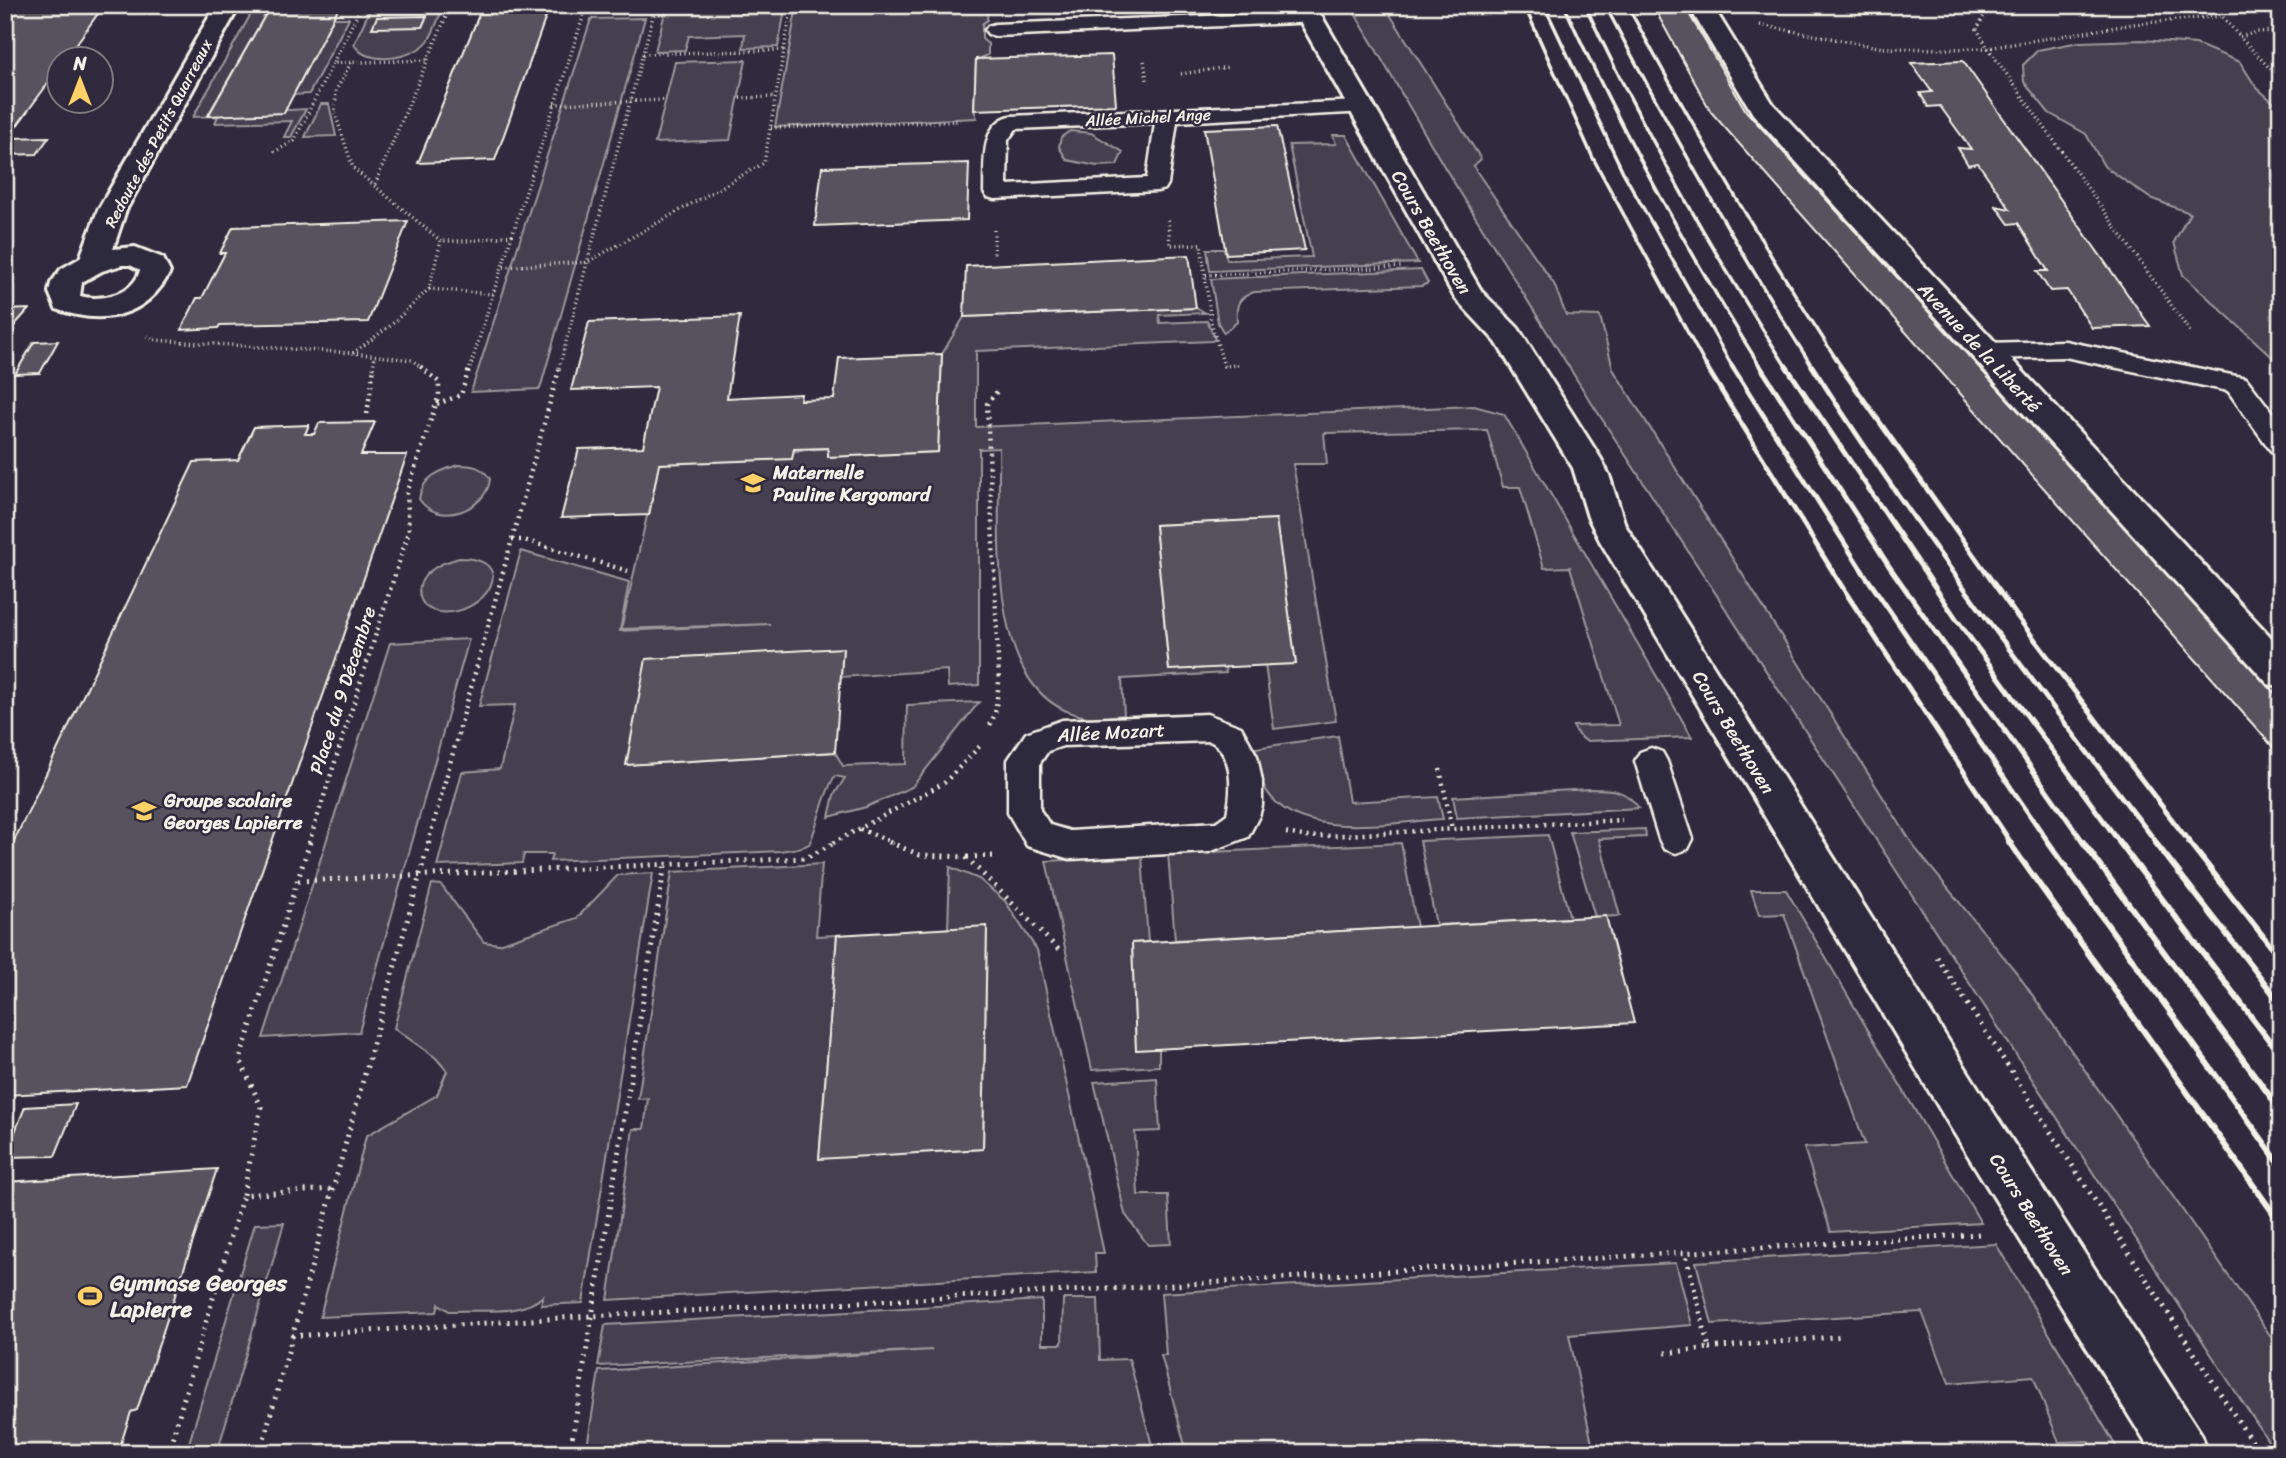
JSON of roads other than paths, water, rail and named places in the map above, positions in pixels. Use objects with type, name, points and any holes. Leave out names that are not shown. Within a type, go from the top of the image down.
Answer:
[{"type":"street","name":"Redoute des Petits Quarreaux","points":[[93,263],[122,256],[135,256],[153,265],[155,272],[145,289],[119,304],[89,309],[67,302],[63,295],[64,287],[80,270],[93,263],[112,210],[228,5]]},
{"type":"street","name":"Avenue de la Liberté","points":[[1700,5],[1762,108],[2281,673]]},
{"type":"street","name":"Cours Beethoven","points":[[1307,12],[1470,298],[1507,335],[1589,467],[1599,488],[1605,522],[1969,1115],[2182,1453]]},
{"type":"lane","points":[[995,30],[1142,26],[1307,12]]},
{"type":"lane","name":"Allée Michel Ange","points":[[1167,116],[1157,184],[995,192],[997,139],[1010,123],[1360,107]]},
{"type":"lane","points":[[1984,351],[2065,349],[2237,384],[2281,443]]},
{"type":"lane","name":"Allée Mozart","points":[[1214,729],[1232,739],[1242,757],[1247,803],[1239,824],[1226,833],[1209,838],[1070,845],[1054,842],[1039,836],[1024,813],[1024,760],[1037,742],[1062,733],[1214,729]]},
{"type":"lane","points":[[1651,761],[1676,839]]},
{"type":"railway","points":[[1524,5],[1593,158],[1707,368]]},
{"type":"railway","points":[[1544,5],[1623,172],[1733,368]]},
{"type":"railway","points":[[1564,5],[1657,190],[1707,280],[1761,368]]},
{"type":"railway","points":[[1585,5],[1630,98],[1680,190],[1787,368]]},
{"type":"railway","points":[[1605,5],[1705,189],[1813,368]]},
{"type":"railway","points":[[1627,5],[1731,189],[1842,368]]},
{"type":"railway","points":[[1706,366],[1846,593],[2011,843]]},
{"type":"railway","points":[[1732,366],[1861,569],[2049,843]]},
{"type":"railway","points":[[1760,366],[1889,566],[2084,843]]},
{"type":"railway","points":[[1786,366],[1957,620],[2120,843]]},
{"type":"railway","points":[[1812,366],[1936,549],[2157,843]]},
{"type":"railway","points":[[1840,366],[2016,615],[2190,843]]},
{"type":"railway","points":[[2009,842],[2281,1224]]},
{"type":"railway","points":[[2048,842],[2281,1166]]},
{"type":"railway","points":[[2083,842],[2281,1111]]},
{"type":"railway","points":[[2119,842],[2281,1056]]},
{"type":"railway","points":[[2155,842],[2281,1004]]},
{"type":"railway","points":[[2189,842],[2281,959]]},
{"type":"place","name":"Maternelle Pauline Kergomard","points":[[753,483]]},
{"type":"place","name":"Groupe scolaire Georges Lapierre","points":[[144,811]]},
{"type":"place","name":"Gymnase Georges Lapierre","points":[[90,1296]]}]
